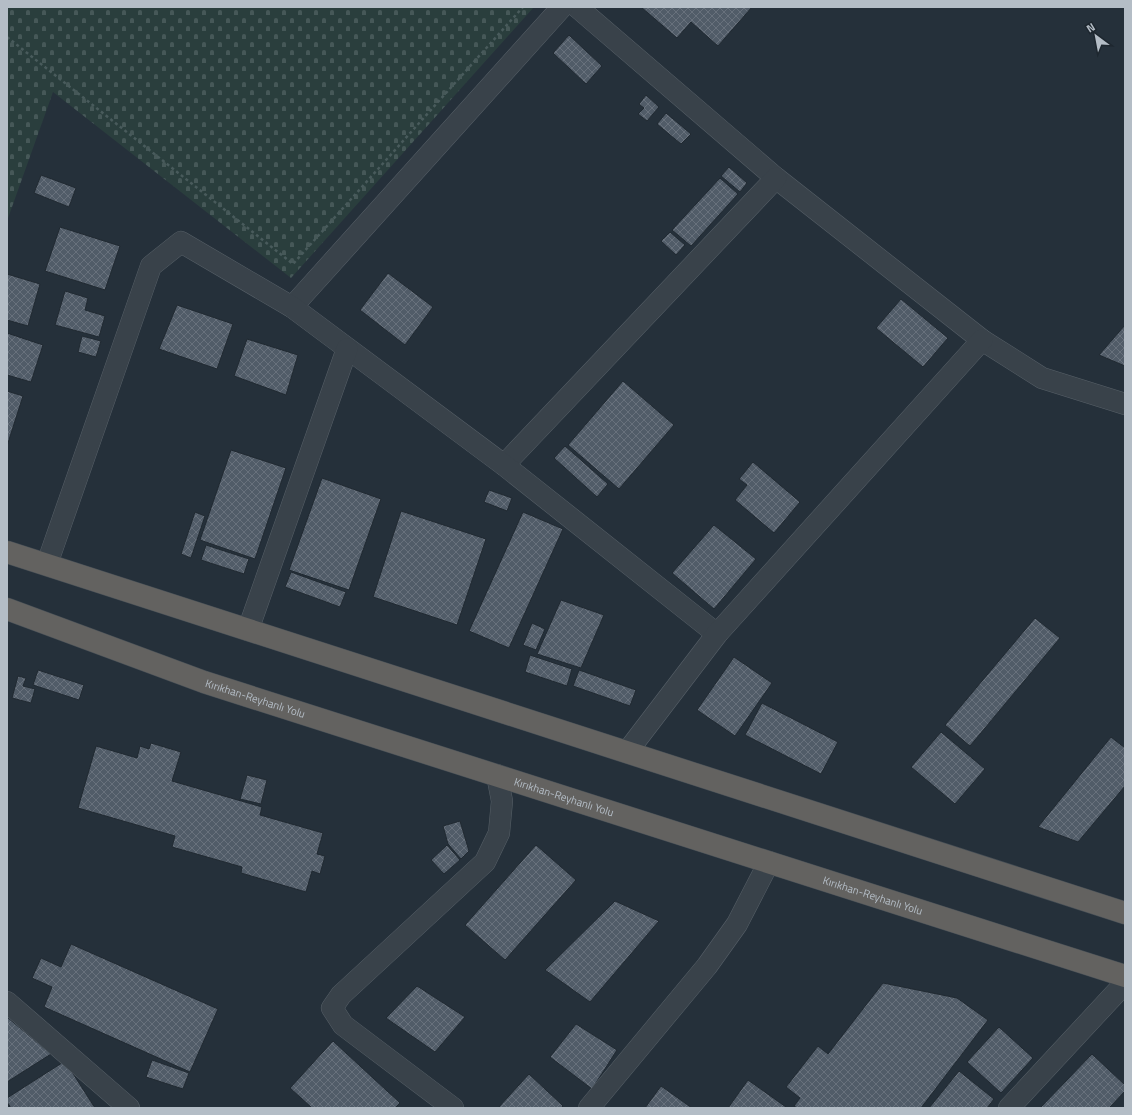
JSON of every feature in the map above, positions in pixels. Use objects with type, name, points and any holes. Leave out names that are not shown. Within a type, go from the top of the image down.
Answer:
[{"type":"highway","points":[[7,552],[1125,913]]},
{"type":"highway","name":"Kırıkhan-Reyhanlı Yolu","points":[[7,609],[204,682],[1125,976]]},
{"type":"street","points":[[292,307],[562,7]]},
{"type":"street","points":[[577,7],[776,178],[982,340],[1042,378],[1125,404]]},
{"type":"street","points":[[504,465],[776,178]]},
{"type":"street","points":[[47,564],[150,266],[181,242],[292,307],[504,465],[717,634]]},
{"type":"street","points":[[627,752],[717,634],[982,340]]},
{"type":"street","points":[[248,630],[347,349]]},
{"type":"street","points":[[453,1108],[343,1025],[332,1008],[341,995],[485,862],[499,833],[502,802],[498,775]]},
{"type":"street","points":[[589,1108],[707,966],[737,924],[769,862]]},
{"type":"street","points":[[1009,1108],[1125,982]]},
{"type":"street","points":[[7,1002],[129,1108]]},
{"type":"path","points":[[7,37],[293,264],[522,7]]},
{"type":"green space","points":[[7,7],[534,7],[291,278],[53,92],[7,221]]},
{"type":"building","points":[[641,7],[752,7],[718,46],[691,22],[677,38]]},
{"type":"building","points":[[569,35],[602,66],[586,84],[553,53]]},
{"type":"building","points":[[646,95],[659,107],[647,121],[638,114],[644,108],[639,104]]},
{"type":"building","points":[[666,113],[691,134],[681,144],[657,124]]},
{"type":"building","points":[[729,167],[747,183],[740,192],[721,176]]},
{"type":"building","points":[[41,175],[76,188],[69,207],[34,193]]},
{"type":"building","points":[[720,178],[738,194],[691,246],[672,230]]},
{"type":"building","points":[[60,227],[120,246],[105,290],[45,271]]},
{"type":"building","points":[[670,232],[685,245],[676,255],[661,241]]},
{"type":"building","points":[[388,273],[433,307],[405,345],[360,310]]},
{"type":"building","points":[[7,274],[40,284],[28,326],[7,320]]},
{"type":"building","points":[[65,291],[88,298],[85,310],[105,316],[99,337],[55,325]]},
{"type":"building","points":[[901,299],[948,338],[923,367],[876,328]]},
{"type":"building","points":[[177,305],[233,324],[217,369],[159,349]]},
{"type":"building","points":[[1125,325],[1125,366],[1099,355]]},
{"type":"building","points":[[7,333],[43,345],[31,382],[7,375]]},
{"type":"building","points":[[82,336],[101,341],[96,357],[78,352]]},
{"type":"building","points":[[247,339],[298,355],[286,395],[234,376]]},
{"type":"building","points":[[623,381],[674,425],[619,489],[568,445]]},
{"type":"building","points":[[7,391],[23,396],[7,446]]},
{"type":"building","points":[[565,446],[608,484],[597,497],[554,458]]},
{"type":"building","points":[[231,450],[286,468],[255,559],[200,540]]},
{"type":"building","points":[[753,462],[800,502],[774,533],[735,500],[747,485],[739,479]]},
{"type":"building","points":[[322,478],[381,499],[349,590],[289,570]]},
{"type":"building","points":[[489,490],[512,498],[507,511],[484,502]]},
{"type":"building","points":[[401,511],[486,539],[457,625],[373,597]]},
{"type":"building","points":[[195,512],[205,516],[191,558],[181,554]]},
{"type":"building","points":[[523,512],[563,529],[509,648],[469,631]]},
{"type":"building","points":[[714,525],[756,559],[714,609],[672,573]]},
{"type":"building","points":[[206,545],[249,559],[244,574],[201,560]]},
{"type":"building","points":[[291,572],[346,592],[340,607],[285,587]]},
{"type":"building","points":[[561,600],[604,615],[581,668],[537,654]]},
{"type":"building","points":[[1035,618],[1060,638],[970,746],[945,725]]},
{"type":"building","points":[[532,623],[545,629],[536,650],[523,645]]},
{"type":"building","points":[[530,655],[572,669],[567,686],[525,672]]},
{"type":"building","points":[[734,657],[772,683],[735,736],[697,710]]},
{"type":"building","points":[[38,670],[84,685],[79,700],[33,685]]},
{"type":"building","points":[[579,670],[636,690],[630,706],[573,686]]},
{"type":"building","points":[[18,676],[26,678],[23,686],[35,689],[31,703],[12,698]]},
{"type":"building","points":[[762,703],[838,742],[821,774],[745,735]]},
{"type":"building","points":[[941,732],[985,769],[955,804],[911,767]]},
{"type":"building","points":[[1111,737],[1125,748],[1125,786],[1078,842],[1038,827]]},
{"type":"building","points":[[151,743],[181,752],[172,781],[262,807],[260,815],[323,833],[317,854],[325,856],[320,874],[312,871],[306,892],[241,873],[242,867],[172,847],[175,836],[78,808],[96,746],[137,758],[140,746],[149,749]]},
{"type":"building","points":[[247,775],[267,780],[261,804],[240,799]]},
{"type":"building","points":[[460,821],[469,851],[461,859],[448,844],[443,826]]},
{"type":"building","points":[[447,845],[460,860],[444,874],[431,860]]},
{"type":"building","points":[[536,845],[576,880],[505,960],[465,925]]},
{"type":"building","points":[[615,901],[659,921],[590,1002],[545,970]]},
{"type":"building","points":[[71,944],[218,1009],[190,1072],[44,1007],[52,987],[32,978],[41,958],[61,967]]},
{"type":"building","points":[[883,983],[957,998],[988,1020],[921,1108],[797,1108],[794,1106],[800,1098],[786,1087],[818,1046],[828,1054]]},
{"type":"building","points":[[417,986],[465,1017],[435,1052],[386,1018]]},
{"type":"building","points":[[7,1017],[51,1054],[7,1082]]},
{"type":"building","points":[[576,1024],[617,1050],[592,1089],[550,1057]]},
{"type":"building","points":[[999,1027],[1033,1058],[1001,1093],[967,1062]]},
{"type":"building","points":[[333,1041],[400,1103],[395,1108],[312,1108],[290,1088]]},
{"type":"building","points":[[1092,1054],[1125,1085],[1125,1091],[1109,1108],[1040,1108]]},
{"type":"building","points":[[152,1060],[189,1073],[183,1089],[146,1077]]},
{"type":"building","points":[[65,1061],[95,1108],[11,1108],[7,1102],[7,1098]]},
{"type":"building","points":[[959,1071],[994,1099],[987,1108],[929,1108]]},
{"type":"building","points":[[529,1074],[563,1106],[561,1108],[498,1108]]},
{"type":"building","points":[[748,1080],[786,1107],[728,1108]]},
{"type":"building","points":[[661,1086],[692,1108],[645,1108]]}]
